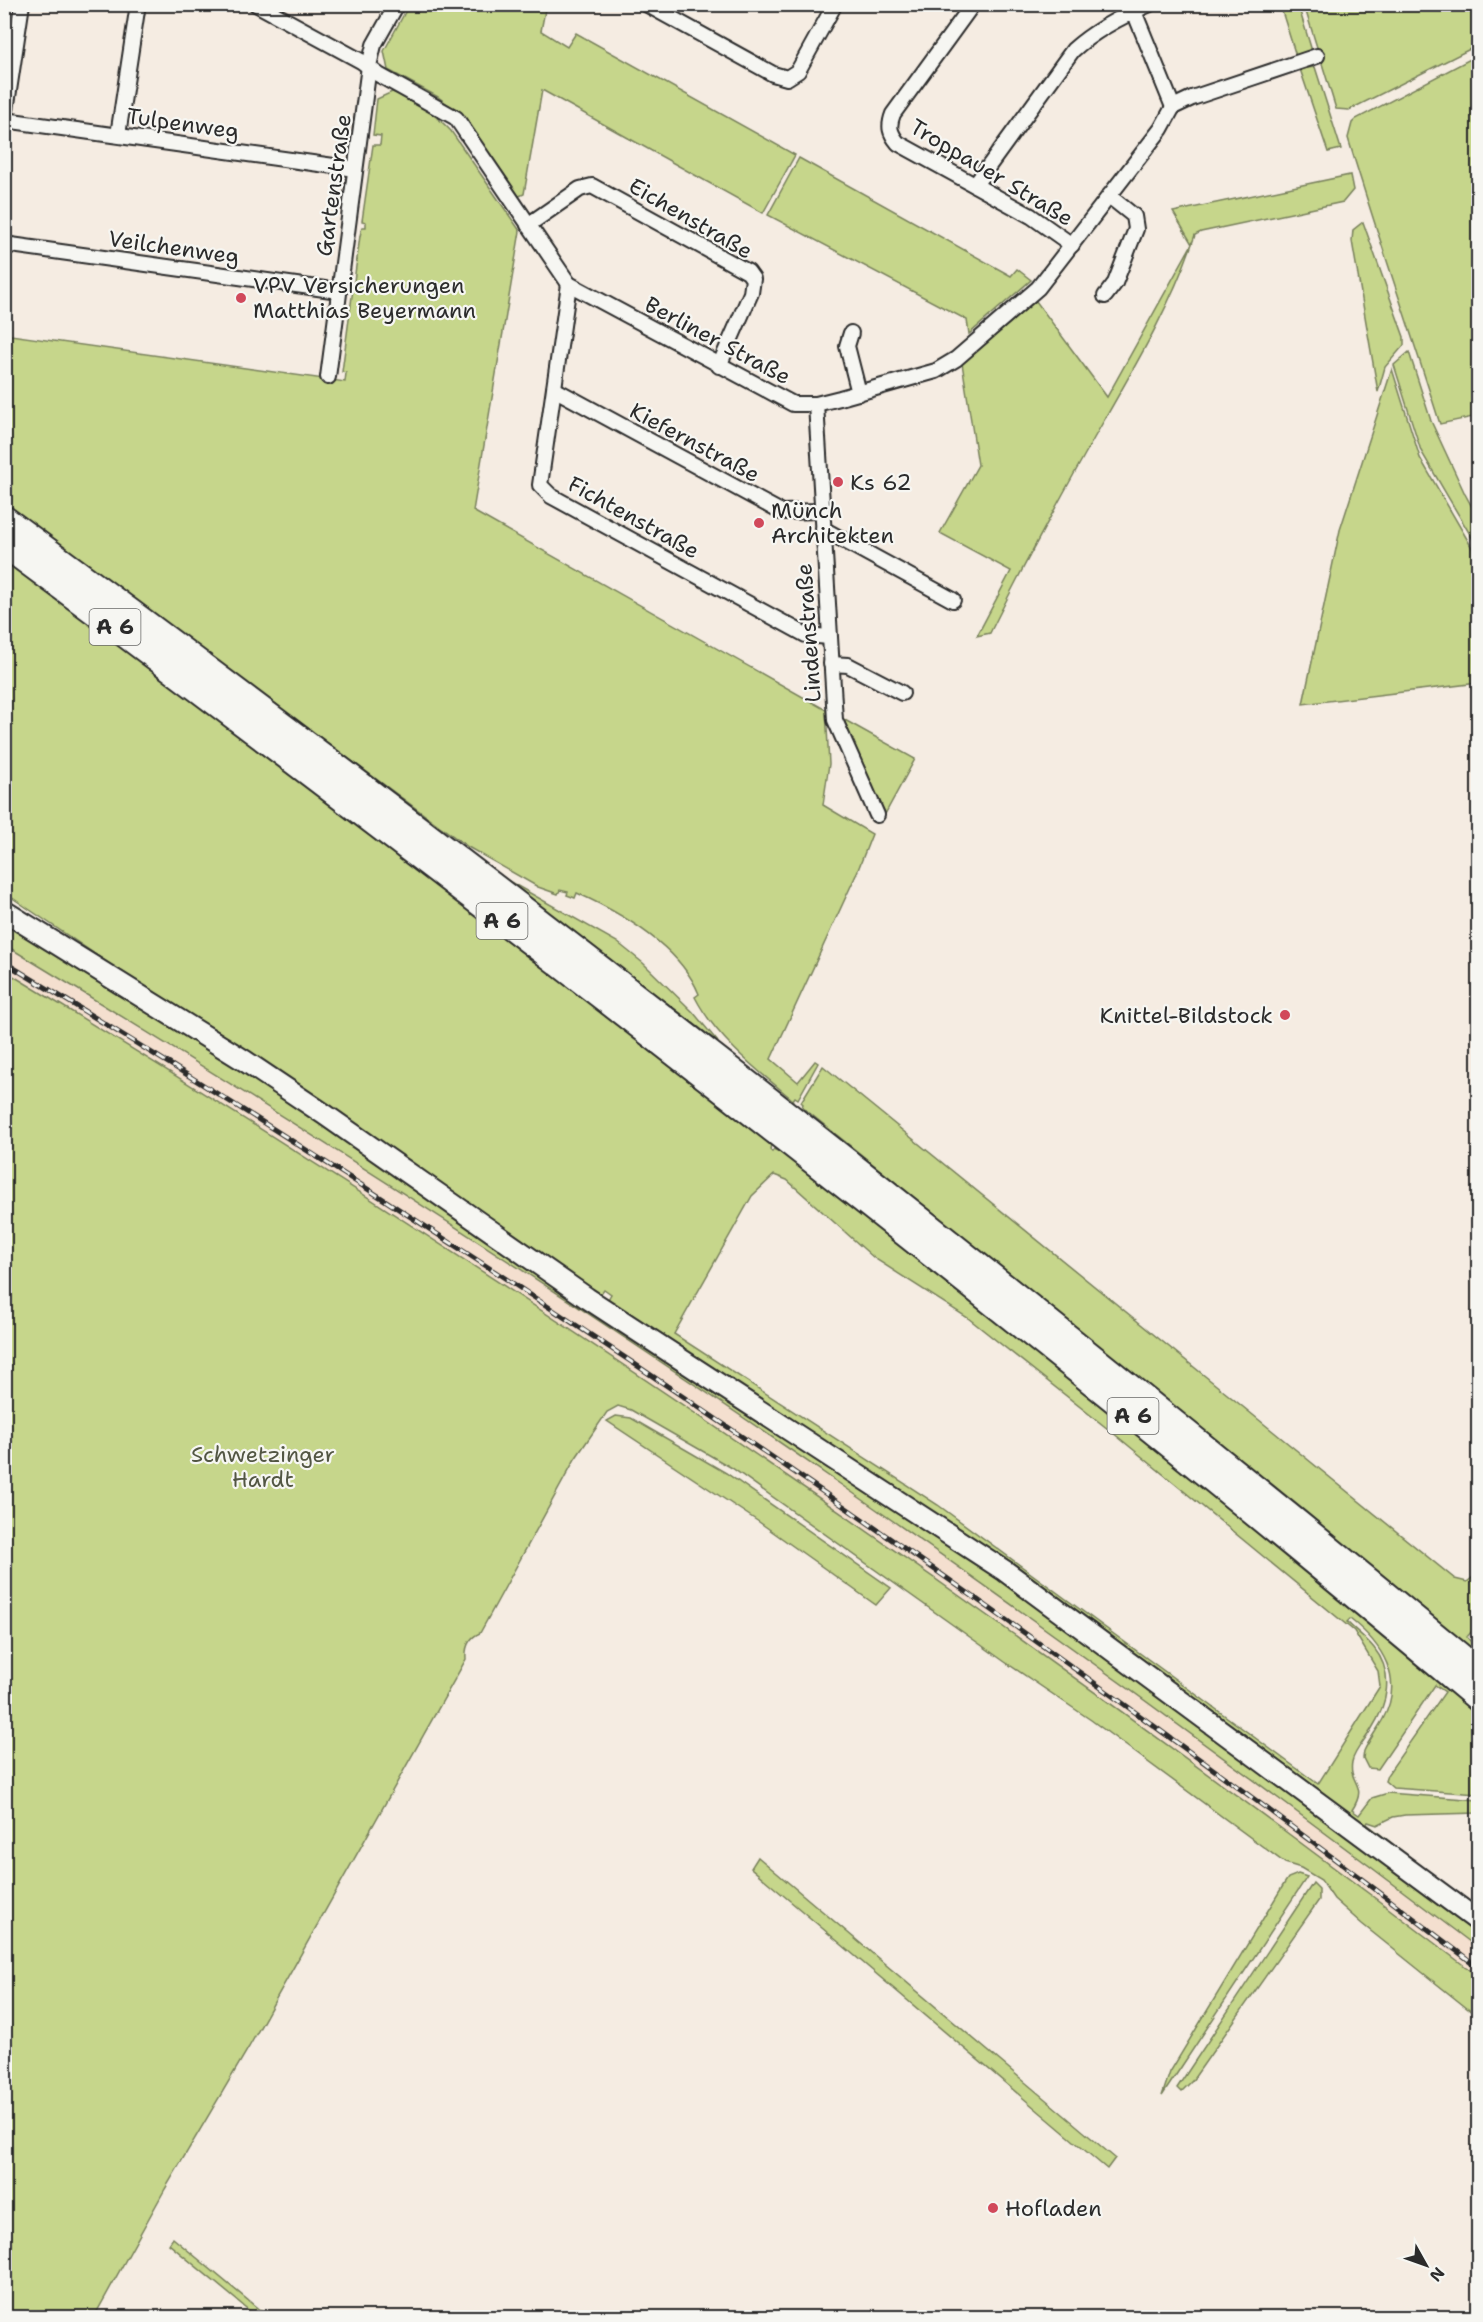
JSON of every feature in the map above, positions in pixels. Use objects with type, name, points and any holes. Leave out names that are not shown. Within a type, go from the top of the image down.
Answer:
[{"type":"highway","name":"A 6","points":[[4,518],[441,845],[785,1125],[1479,1699]]},
{"type":"highway","name":"A 6","points":[[4,545],[785,1125],[1128,1383],[1479,1670]]},
{"type":"main road","points":[[5,910],[294,1094],[587,1298],[966,1545],[1065,1614],[1479,1922]]},
{"type":"street","points":[[4,124],[21,4]]},
{"type":"street","points":[[118,135],[138,4]]},
{"type":"street","name":"Berliner Straße","points":[[256,4],[369,66],[379,75],[456,118],[569,284],[793,404],[816,404],[859,393],[936,371],[956,359],[1038,288],[1161,129],[1173,107]]},
{"type":"street","name":"Gartenstraße","points":[[328,377],[369,66],[374,45],[397,4]]},
{"type":"street","points":[[646,4],[773,74],[787,78],[798,71],[835,4]]},
{"type":"street","name":"Troppauer Straße","points":[[973,4],[892,114],[889,124],[891,133],[898,143],[1031,216],[1072,245]]},
{"type":"street","points":[[975,185],[1073,50],[1089,36],[1132,8],[1150,4]]},
{"type":"street","points":[[1132,8],[1173,107],[1192,98],[1317,56]]},
{"type":"street","name":"Tulpenweg","points":[[5,120],[355,169]]},
{"type":"street","name":"Eichenstraße","points":[[528,225],[580,189],[592,186],[748,272],[753,279],[751,293],[719,366]]},
{"type":"street","points":[[1105,296],[1115,283],[1136,229],[1134,216],[1109,196]]},
{"type":"street","name":"Veilchenweg","points":[[4,244],[339,291]]},
{"type":"street","name":"Fichtenstraße","points":[[569,284],[540,485],[551,496],[806,635],[829,637]]},
{"type":"street","points":[[851,333],[847,346],[859,393]]},
{"type":"street","name":"Kiefernstraße","points":[[554,389],[781,512],[821,511]]},
{"type":"street","name":"Lindenstraße","points":[[816,404],[835,720],[877,815]]},
{"type":"street","points":[[823,529],[953,600]]},
{"type":"street","points":[[831,664],[848,665],[902,693]]},
{"type":"shaded area","points":[[4,945],[244,1092],[425,1207],[604,1324],[838,1482],[1175,1721],[1478,1948],[1478,1976],[1161,1739],[988,1615],[756,1454],[413,1226],[5,971]]},
{"type":"green space","points":[[409,5],[546,5],[541,31],[567,47],[576,33],[795,155],[763,213],[542,90],[524,194],[517,197],[459,113],[438,97],[388,70],[384,51]]},
{"type":"green space","points":[[1280,5],[1298,5],[1312,51],[1296,56]]},
{"type":"green space","points":[[1304,5],[1478,5],[1478,45],[1349,110],[1336,109]]},
{"type":"green space","points":[[1478,55],[1478,416],[1440,424],[1348,138],[1352,123],[1356,119]]},
{"type":"green space","points":[[1315,67],[1341,149],[1328,152],[1300,69]]},
{"type":"green space","points":[[392,92],[424,108],[451,131],[520,231],[473,511],[826,710],[829,764],[823,805],[872,834],[856,875],[771,1059],[798,1082],[815,1061],[818,1063],[798,1099],[795,1097],[793,1100],[726,1040],[695,997],[699,994],[690,977],[678,961],[647,933],[594,901],[577,893],[575,898],[567,895],[568,892],[560,890],[558,894],[538,887],[468,847],[5,504],[4,334],[345,382],[346,373],[342,372],[360,236],[362,227],[366,227],[366,222],[362,221],[373,145],[380,145],[381,136],[373,135],[377,99]]},
{"type":"green space","points":[[799,158],[1011,276],[1017,269],[1031,280],[969,334],[967,320],[768,215]]},
{"type":"green space","points":[[1350,175],[1353,190],[1343,202],[1201,232],[1195,235],[1192,244],[1173,212]]},
{"type":"green space","points":[[1363,222],[1404,337],[1404,345],[1385,367],[1378,392],[1352,241],[1353,230]]},
{"type":"green space","points":[[1191,245],[1176,284],[1153,332],[1044,528],[990,633],[977,636],[1011,571],[940,533],[978,465],[962,363],[1036,301],[1107,397]]},
{"type":"green space","points":[[1409,352],[1431,421],[1478,518],[1478,548],[1421,451],[1394,365]]},
{"type":"green space","points":[[1392,369],[1420,458],[1478,558],[1478,683],[1303,704],[1340,530]]},
{"type":"green space","points":[[4,560],[284,768],[771,1143],[772,1152],[774,1149],[777,1152],[779,1150],[955,1289],[1218,1500],[1478,1714],[1478,1794],[1393,1788],[1385,1781],[1387,1775],[1445,1692],[1435,1685],[1378,1769],[1368,1768],[1363,1758],[1364,1751],[1389,1704],[1392,1690],[1391,1676],[1387,1663],[1372,1640],[1350,1619],[1347,1622],[1368,1641],[1381,1658],[1386,1679],[1385,1700],[1377,1720],[1352,1762],[1359,1795],[1352,1810],[1359,1815],[1372,1798],[1388,1793],[1478,1800],[1478,1813],[1405,1815],[1393,1817],[1377,1825],[1368,1822],[1367,1824],[1478,1909],[1478,1915],[607,1301],[611,1294],[604,1289],[599,1296],[4,892],[4,806],[7,803],[4,797]],"holes":[[[774,1175],[787,1180],[874,1258],[968,1318],[1118,1437],[1354,1631],[1378,1671],[1380,1686],[1318,1784],[938,1505],[674,1334],[752,1196]]]},
{"type":"green space","points":[[843,719],[915,759],[884,816],[845,728]]},
{"type":"green space","points":[[505,879],[617,942],[643,963],[693,1012],[718,1042]]},
{"type":"green space","points":[[4,920],[136,999],[940,1534],[1478,1929],[1478,1948],[1082,1655],[921,1540],[738,1414],[427,1208],[217,1075],[5,945]]},
{"type":"green space","name":"Schwetzinger Hardt","points":[[5,971],[383,1207],[570,1329],[755,1454],[1120,1710],[1478,1976],[1478,2017],[1362,1924],[1334,1899],[1321,1880],[1301,1868],[1285,1863],[1091,1720],[1005,1662],[732,1468],[631,1410],[618,1406],[607,1412],[575,1459],[480,1633],[468,1643],[466,1659],[249,2047],[165,2189],[94,2317],[5,2317]]},
{"type":"green space","points":[[823,1066],[1455,1579],[1467,1582],[1478,1573],[1478,1624],[1467,1637],[1475,1647],[1478,1643],[1478,1656],[1218,1442],[802,1107],[801,1102]]},
{"type":"green space","points":[[616,1416],[631,1418],[726,1473],[891,1588],[876,1605],[759,1522],[607,1421]]},
{"type":"green space","points":[[758,1857],[1115,2158],[1107,2169],[751,1868]]},
{"type":"green space","points":[[1298,1874],[1307,1877],[1162,2096],[1170,2072],[1284,1884],[1288,1878]]},
{"type":"green space","points":[[1313,1883],[1319,1889],[1319,1900],[1192,2081],[1181,2092],[1177,2088]]},
{"type":"green space","points":[[173,2238],[268,2317],[257,2317],[169,2244]]},
{"type":"railway","points":[[4,962],[383,1199],[755,1445],[1120,1701],[1478,1967]]},
{"type":"place","name":"VPV Versicherungen Matthias Beyermann","points":[[241,298]]},
{"type":"place","name":"Ks 62","points":[[838,482]]},
{"type":"place","name":"Münch Architekten","points":[[759,523]]},
{"type":"place","name":"Knittel-Bildstock","points":[[1285,1015]]},
{"type":"place","name":"Hofladen","points":[[993,2208]]}]
